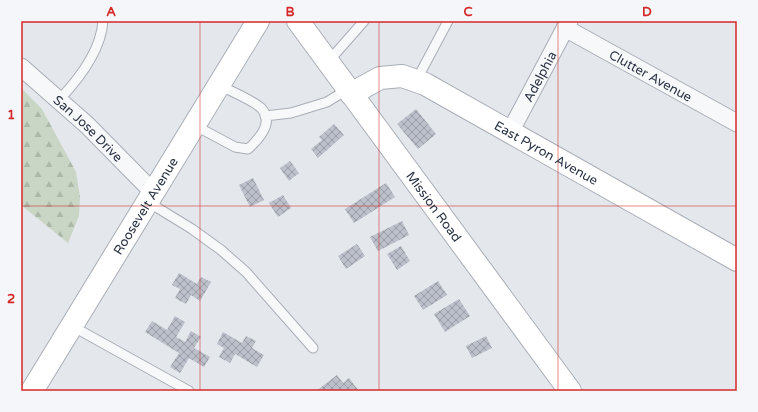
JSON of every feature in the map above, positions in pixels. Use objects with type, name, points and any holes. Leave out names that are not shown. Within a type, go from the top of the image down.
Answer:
[{"type":"street","name":"Roosevelt Avenue","points":[[32,391],[258,21]]},
{"type":"street","name":"Mission Road","points":[[298,21],[570,391]]},
{"type":"street","name":"Clutter Avenue","points":[[567,24],[737,123]]},
{"type":"street","name":"Adelphia","points":[[510,132],[567,24]]},
{"type":"street","name":"San Jose Drive","points":[[21,67],[87,125],[151,197]]},
{"type":"street","name":"East Pyron Avenue","points":[[350,91],[380,78],[402,76],[416,80],[737,260]]},
{"type":"lane","points":[[59,100],[74,84],[92,56],[102,30],[103,21]]},
{"type":"lane","points":[[328,62],[364,21]]},
{"type":"lane","points":[[416,80],[448,21]]},
{"type":"lane","points":[[194,125],[235,147],[248,148],[258,140],[265,127],[265,116],[262,109],[219,85]]},
{"type":"lane","points":[[265,116],[291,113],[327,102],[350,91]]},
{"type":"lane","points":[[151,197],[221,250],[246,272],[313,348]]},
{"type":"lane","points":[[72,326],[189,391]]},
{"type":"green space","points":[[21,88],[42,109],[76,172],[80,197],[79,216],[68,243],[21,205]]},
{"type":"building","points":[[416,109],[436,134],[418,149],[397,124]]},
{"type":"building","points":[[334,124],[344,135],[318,158],[311,149],[322,140],[319,137]]},
{"type":"building","points":[[290,161],[299,173],[289,181],[280,168]]},
{"type":"building","points":[[253,178],[264,200],[250,207],[239,185]]},
{"type":"building","points":[[386,183],[395,197],[354,223],[345,209]]},
{"type":"building","points":[[283,195],[291,208],[278,217],[269,203]]},
{"type":"building","points":[[402,221],[409,235],[378,251],[370,237]]},
{"type":"building","points":[[357,244],[365,256],[346,269],[338,256]]},
{"type":"building","points":[[401,246],[410,261],[397,270],[387,254]]},
{"type":"building","points":[[179,273],[197,284],[201,277],[211,282],[200,301],[191,295],[186,304],[175,298],[180,289],[172,285]]},
{"type":"building","points":[[438,281],[447,295],[423,310],[414,296]]},
{"type":"building","points":[[459,299],[470,316],[445,332],[434,314]]},
{"type":"building","points":[[175,316],[185,322],[176,337],[185,342],[191,331],[201,337],[194,348],[210,357],[204,367],[189,358],[180,373],[170,367],[179,353],[145,332],[152,321],[167,330]]},
{"type":"building","points":[[223,332],[242,343],[246,336],[256,341],[252,348],[264,355],[257,367],[235,354],[230,363],[219,357],[224,348],[217,344]]},
{"type":"building","points":[[486,336],[492,348],[472,358],[466,346]]},
{"type":"building","points":[[337,375],[343,383],[349,378],[359,391],[316,391]]}]
